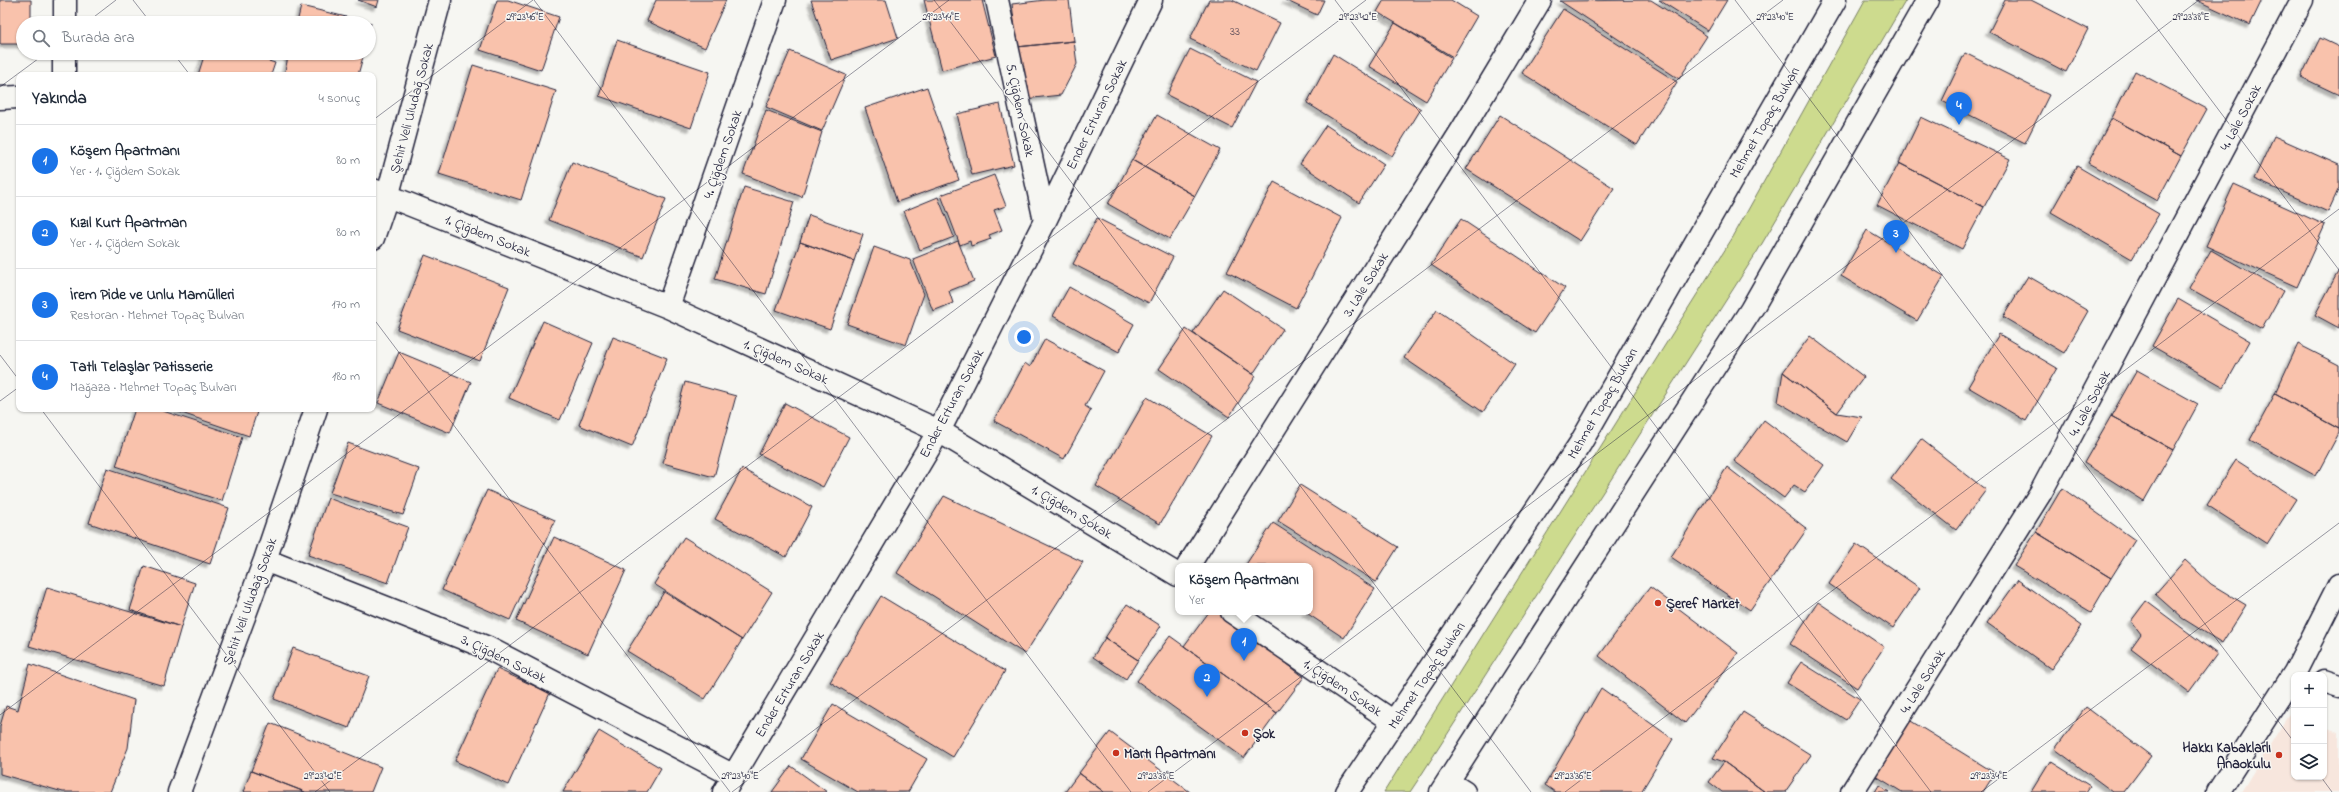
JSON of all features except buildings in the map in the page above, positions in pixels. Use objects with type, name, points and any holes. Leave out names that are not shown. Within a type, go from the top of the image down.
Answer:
[{"type":"street","points":[[65,0],[65,16]]},
{"type":"street","name":"Şehit Veli Uludağ Sokak","points":[[376,218],[380,192],[440,0]]},
{"type":"street","name":"4. Çiğdem Sokak","points":[[668,307],[775,0]]},
{"type":"street","name":"5. Çiğdem Sokak","points":[[997,0],[1045,220]]},
{"type":"street","name":"Ender Erturan Sokak","points":[[729,784],[939,431],[1045,220],[1151,0]]},
{"type":"street","name":"3. Lale Sokak","points":[[1190,563],[1462,130],[1540,0]]},
{"type":"street","name":"Mehmet Topaç Bulvarı","points":[[1347,792],[1580,444],[1835,0]]},
{"type":"street","points":[[1451,789],[1750,310],[1928,0]]},
{"type":"street","name":"4. Lale Sokak","points":[[1852,792],[2041,492],[2302,0]]},
{"type":"street","points":[[64,60],[64,72]]},
{"type":"street","points":[[0,98],[16,98]]},
{"type":"street","name":"1. Çiğdem Sokak","points":[[380,192],[668,307],[939,431],[1175,573]]},
{"type":"street","name":"Şehit Veli Uludağ Sokak","points":[[179,792],[265,560],[315,412]]},
{"type":"street","name":"3. Çiğdem Sokak","points":[[265,560],[488,648],[729,784]]},
{"type":"street","points":[[2300,672],[2339,585]]},
{"type":"street","name":"1. Çiğdem Sokak","points":[[1236,615],[1394,722]]},
{"type":"street","points":[[2327,682],[2339,686]]},
{"type":"street","points":[[2218,792],[2291,686]]},
{"type":"shaded area","name":"Hakkı Kabaklarlı Anaokulu","points":[[2289,714],[2291,715],[2291,780],[2327,780],[2327,728],[2339,732],[2339,792],[2241,792]]},
{"type":"green space","points":[[1865,0],[1906,0],[1757,252],[1418,780],[1410,792],[1384,792],[1733,237]]},
{"type":"place","name":"Tatlı Telaşlar Patisserie","points":[[1959,125]]},
{"type":"place","name":"İrem Pide ve Unlu Mamülleri","points":[[1896,253]]},
{"type":"place","name":"Şeref Market","points":[[1658,603]]},
{"type":"place","name":"Köşem Apartmanı","points":[[1244,661]]},
{"type":"place","name":"Kızıl Kurt Apartman","points":[[1207,697]]},
{"type":"place","name":"Şok","points":[[1245,733]]},
{"type":"place","name":"Martı Apartmanı","points":[[1116,753]]},
{"type":"place","name":"Hakkı Kabaklarlı Anaokulu","points":[[2279,755]]}]
